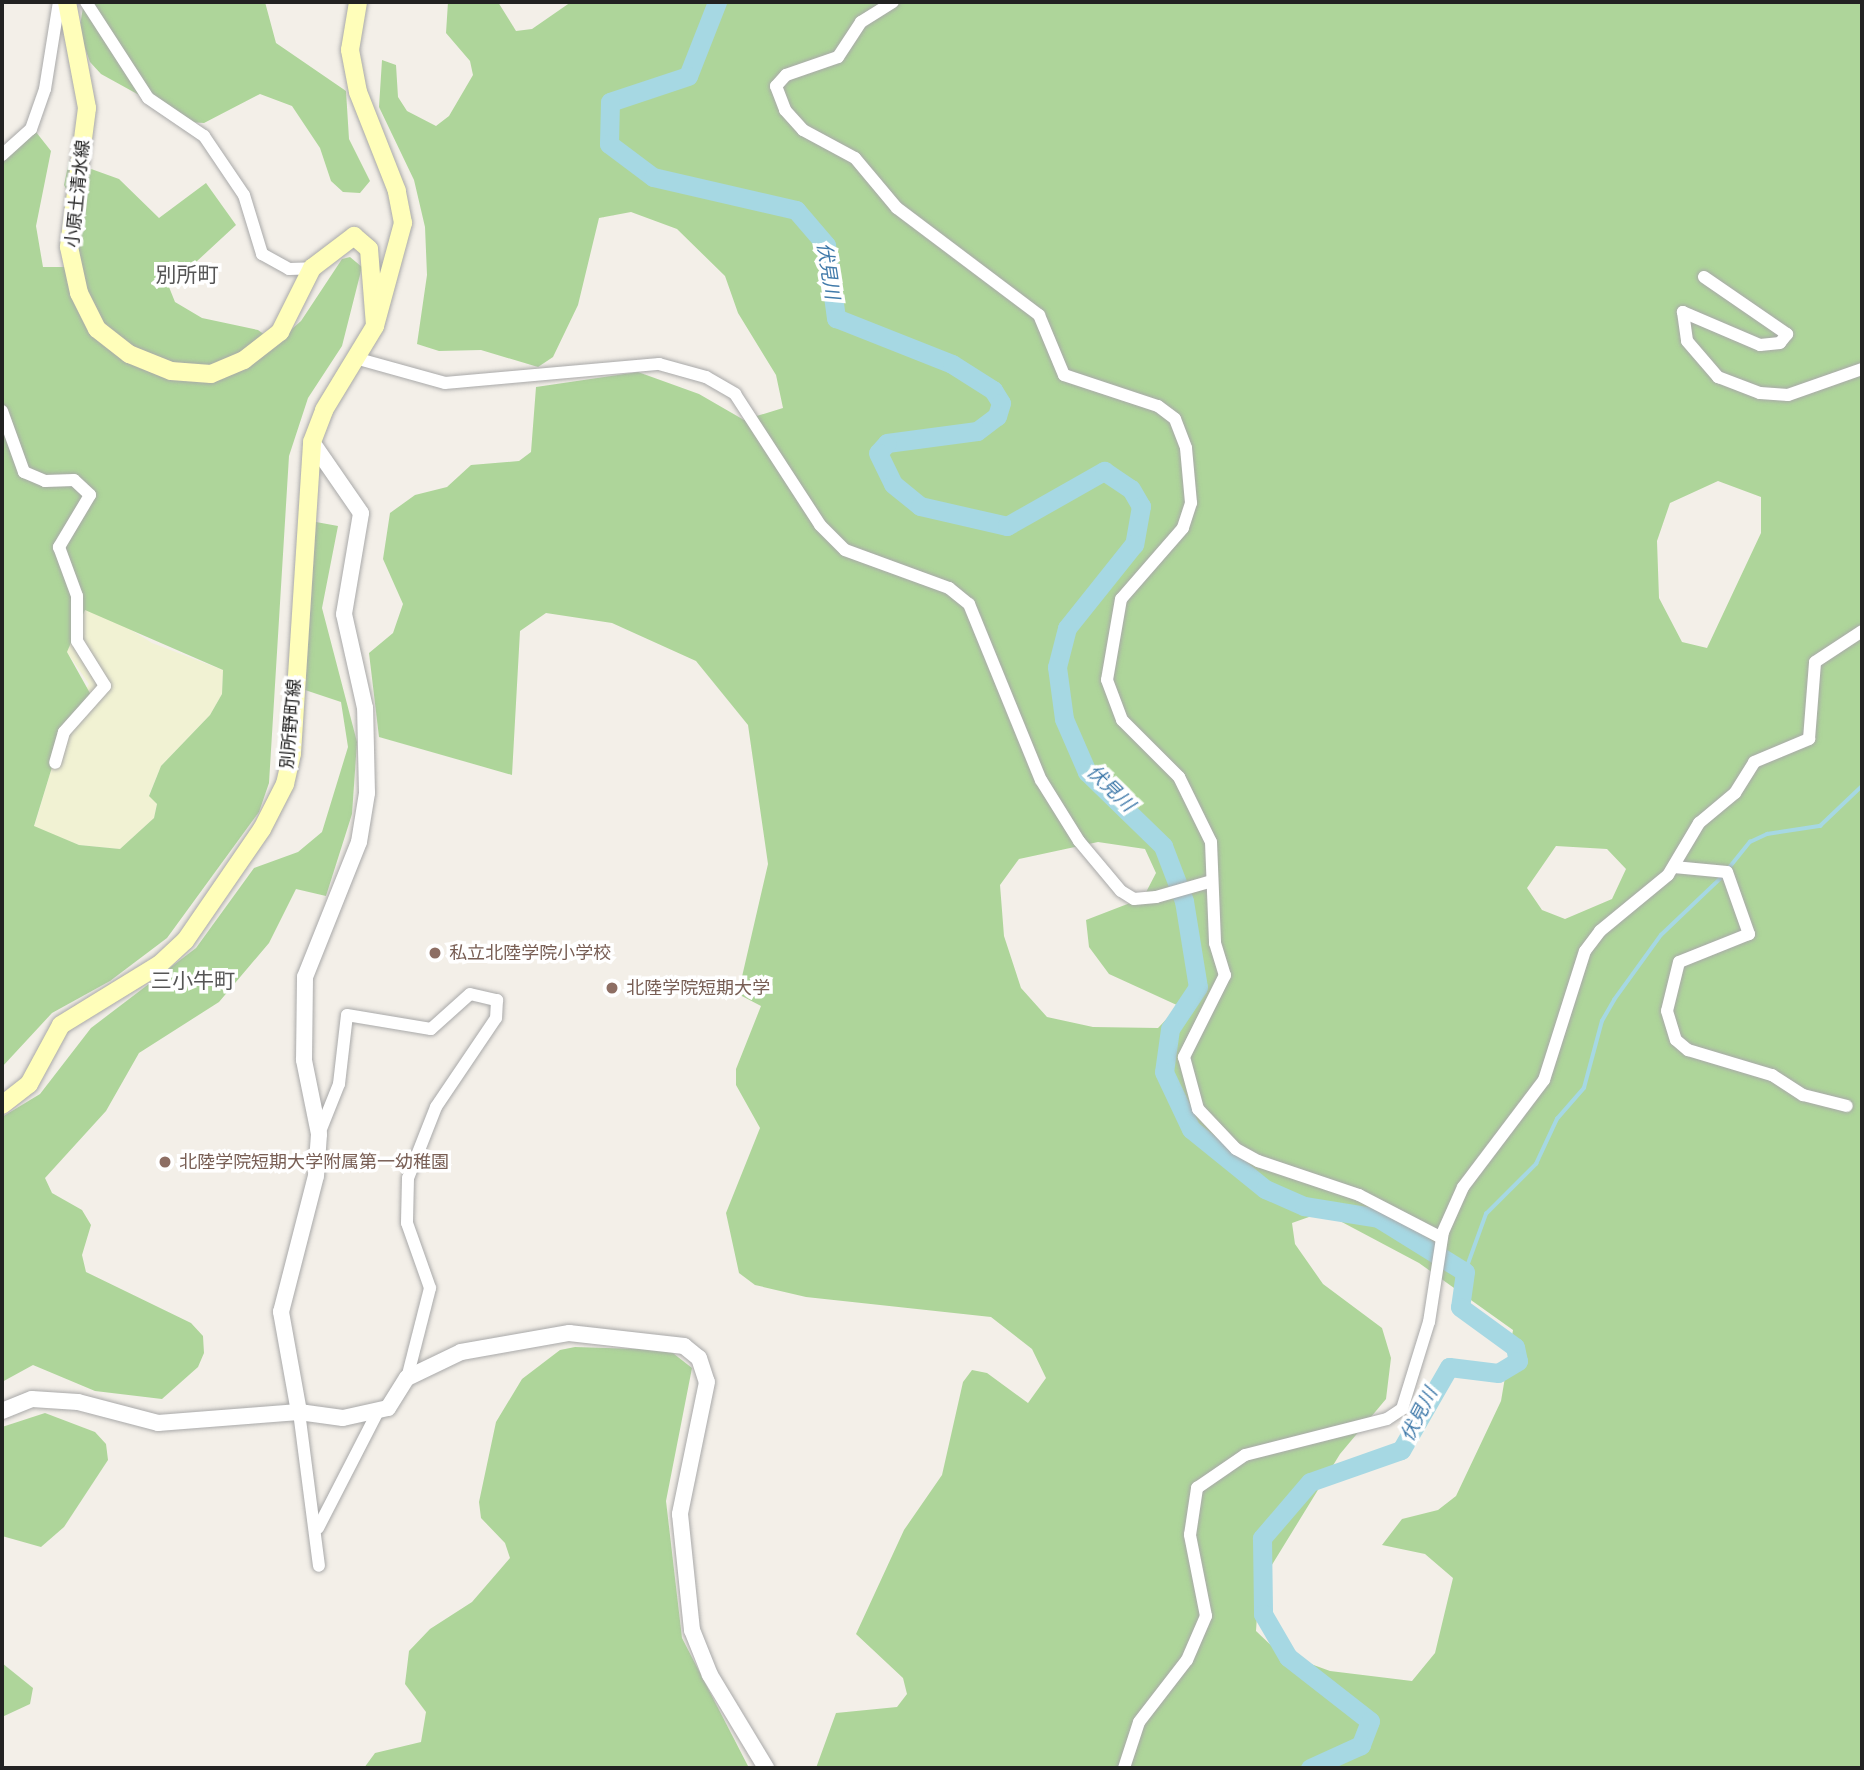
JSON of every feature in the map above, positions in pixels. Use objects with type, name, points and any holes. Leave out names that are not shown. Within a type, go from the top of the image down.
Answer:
[{"type":"main road","name":"小原土清水線","points":[[67,2],[87,108],[69,247],[79,293],[97,329],[130,354],[171,371],[211,374],[244,360],[280,332],[312,268],[340,241],[354,236],[364,243],[375,326]]},
{"type":"main road","points":[[358,2],[350,50],[358,92],[397,191],[403,223],[375,326]]},
{"type":"main road","name":"別所野町線","points":[[2,1105],[29,1084],[61,1026],[160,964],[185,941],[274,810],[292,754],[312,442],[355,358],[375,326]]},
{"type":"street","points":[[2,155],[31,128],[45,89],[59,2]]},
{"type":"street","points":[[86,2],[148,98],[204,136],[244,195],[262,254],[289,269],[312,268]]},
{"type":"street","points":[[893,2],[861,22],[838,57],[786,75],[777,96],[803,130],[855,158],[897,208],[1039,315],[1064,375],[1158,406],[1179,425],[1191,503],[1183,528],[1121,599],[1111,628],[1107,680],[1122,720],[1179,778],[1198,808],[1211,842],[1215,943],[1225,975],[1184,1056],[1198,1109],[1236,1149],[1258,1161],[1359,1195],[1442,1238]]},
{"type":"street","points":[[1704,276],[1787,334],[1780,342],[1760,345],[1683,312],[1687,341],[1718,377],[1780,395],[1862,369]]},
{"type":"street","points":[[355,358],[445,383],[659,364],[706,377],[735,394],[820,525],[845,550],[949,588],[969,604],[1014,726],[1079,841],[1121,891],[1134,899],[1156,897],[1212,881]]},
{"type":"street","points":[[2,411],[24,472],[45,481],[74,480],[90,495],[59,547],[77,596],[77,641],[105,686],[64,732],[55,763]]},
{"type":"street","points":[[312,442],[361,513],[344,614],[366,708],[367,770],[359,842],[305,977],[304,1060],[319,1134],[316,1176],[282,1292],[318,1528],[319,1566]]},
{"type":"street","points":[[1124,1768],[1139,1722],[1187,1660],[1206,1616],[1190,1535],[1197,1488],[1245,1455],[1387,1419],[1402,1409],[1429,1322],[1442,1238],[1463,1187],[1544,1080],[1586,951],[1600,931],[1674,867],[1699,824],[1735,793],[1754,762],[1809,740],[1815,662],[1862,631]]},
{"type":"street","points":[[1674,867],[1727,872],[1749,934],[1679,962],[1667,1011],[1676,1040],[1688,1050],[1772,1075],[1803,1095],[1847,1106]]},
{"type":"street","points":[[319,1134],[338,1084],[347,1015],[431,1029],[470,994],[498,1000],[496,1018],[436,1107],[408,1178],[407,1223],[430,1288],[407,1378]]},
{"type":"street","points":[[318,1528],[377,1413],[407,1378],[461,1352],[569,1333],[671,1341],[693,1352],[707,1392],[680,1514],[692,1630],[710,1675],[766,1768]]},
{"type":"street","points":[[2,1411],[32,1399],[78,1402],[158,1423],[299,1412],[343,1418],[377,1413]]},
{"type":"green space","points":[[84,2],[265,2],[276,43],[346,91],[349,139],[370,181],[360,193],[343,192],[331,181],[320,148],[292,106],[260,94],[204,123],[188,122],[101,74],[90,62],[79,31]]},
{"type":"green space","points":[[448,2],[498,2],[516,31],[532,29],[571,2],[1862,2],[1862,1768],[816,1768],[836,1713],[897,1707],[907,1694],[903,1678],[856,1634],[904,1530],[942,1475],[963,1382],[972,1370],[987,1373],[1028,1403],[1046,1378],[1032,1349],[991,1317],[806,1297],[755,1285],[739,1273],[726,1213],[760,1128],[736,1085],[736,1069],[761,1006],[738,994],[768,864],[748,725],[696,661],[612,623],[546,613],[520,631],[512,775],[379,737],[369,653],[393,633],[403,604],[383,559],[390,513],[415,495],[447,487],[471,465],[519,461],[531,452],[536,387],[638,372],[699,394],[744,420],[783,408],[776,375],[738,313],[725,276],[677,229],[631,212],[599,218],[578,305],[553,357],[538,367],[481,350],[439,351],[417,344],[427,275],[425,227],[414,180],[379,107],[382,60],[396,65],[398,97],[407,111],[436,126],[449,116],[473,75],[470,61],[446,33]],"holes":[[[1718,481],[1761,497],[1761,533],[1707,648],[1682,642],[1659,598],[1657,541],[1670,503]],[[1098,842],[1145,849],[1156,873],[1143,898],[1086,920],[1089,947],[1109,974],[1179,1006],[1158,1028],[1093,1027],[1047,1017],[1021,988],[1004,936],[1000,885],[1019,859]],[[1556,846],[1607,849],[1626,869],[1612,899],[1565,919],[1542,910],[1527,888]],[[1323,1212],[1419,1263],[1513,1330],[1501,1401],[1456,1496],[1438,1510],[1402,1519],[1382,1545],[1425,1554],[1453,1578],[1435,1653],[1412,1681],[1330,1671],[1278,1652],[1256,1631],[1259,1586],[1340,1454],[1386,1399],[1391,1358],[1382,1328],[1323,1284],[1295,1244],[1292,1223]]]},
{"type":"green space","points":[[23,132],[36,132],[51,151],[36,226],[43,267],[66,267],[85,223],[64,185],[69,161],[119,179],[159,218],[206,183],[236,225],[169,287],[175,302],[202,318],[258,330],[276,343],[301,321],[342,259],[350,257],[362,267],[342,346],[308,398],[289,456],[269,783],[259,812],[167,938],[110,981],[52,1013],[2,1067],[2,156]],"holes":[[[85,610],[223,670],[222,694],[210,715],[161,766],[149,796],[157,804],[154,818],[120,849],[79,845],[34,826],[60,741],[91,695],[67,652]]]},
{"type":"green space","points":[[316,522],[338,526],[322,608],[357,742],[352,814],[326,896],[296,889],[269,943],[219,1002],[139,1053],[106,1111],[45,1178],[52,1193],[82,1210],[91,1225],[82,1255],[86,1272],[191,1323],[203,1336],[204,1353],[198,1367],[162,1399],[95,1391],[33,1365],[2,1382],[2,1117],[40,1094],[91,1028],[196,948],[254,868],[298,852],[322,832],[348,747],[341,702],[305,690]]},
{"type":"green space","points":[[85,610],[101,611],[152,643],[223,670],[222,694],[210,715],[161,766],[149,795],[157,804],[154,818],[120,849],[79,845],[34,827],[60,741],[89,684],[67,652]]},
{"type":"green space","points":[[575,1347],[669,1350],[692,1368],[666,1501],[682,1638],[749,1768],[364,1768],[375,1753],[421,1742],[426,1712],[405,1684],[409,1651],[430,1629],[472,1602],[510,1558],[505,1543],[481,1518],[479,1502],[496,1422],[522,1379],[560,1350]]},
{"type":"green space","points":[[45,1413],[95,1432],[106,1444],[108,1460],[64,1527],[41,1547],[2,1536],[2,1427]]},
{"type":"green space","points":[[2,1663],[33,1688],[30,1704],[2,1717]]},
{"type":"waterway","name":"伏見川","points":[[717,2],[688,76],[610,102],[609,144],[653,177],[796,210],[826,245],[836,318],[952,364],[993,390],[1001,403],[997,416],[977,431],[887,443],[878,453],[893,484],[920,506],[1007,526],[1104,471],[1131,489],[1141,506],[1134,544],[1067,628],[1057,667],[1064,719],[1087,772],[1163,846],[1184,901],[1198,987],[1170,1029],[1164,1072],[1191,1129],[1265,1189],[1304,1206],[1378,1218],[1465,1272],[1460,1307],[1515,1347],[1518,1361],[1498,1373],[1449,1367],[1401,1450],[1310,1482],[1262,1538],[1263,1614],[1288,1657],[1370,1721],[1361,1745],[1310,1768]]},
{"type":"waterway","points":[[1728,869],[1750,842],[1767,834],[1820,826],[1862,786]]},
{"type":"waterway","points":[[1465,1272],[1486,1214],[1536,1164],[1557,1119],[1584,1088],[1602,1021],[1614,1000],[1661,935],[1724,875]]},
{"type":"place","name":"私立北陸学院小学校","points":[[435,953]]},
{"type":"place","name":"北陸学院短期大学","points":[[612,988]]},
{"type":"place","name":"北陸学院短期大学附属第一幼稚園","points":[[165,1162]]},
{"type":"district","name":"別所町","points":[[187,275]]},
{"type":"district","name":"三小牛町","points":[[193,981]]}]
